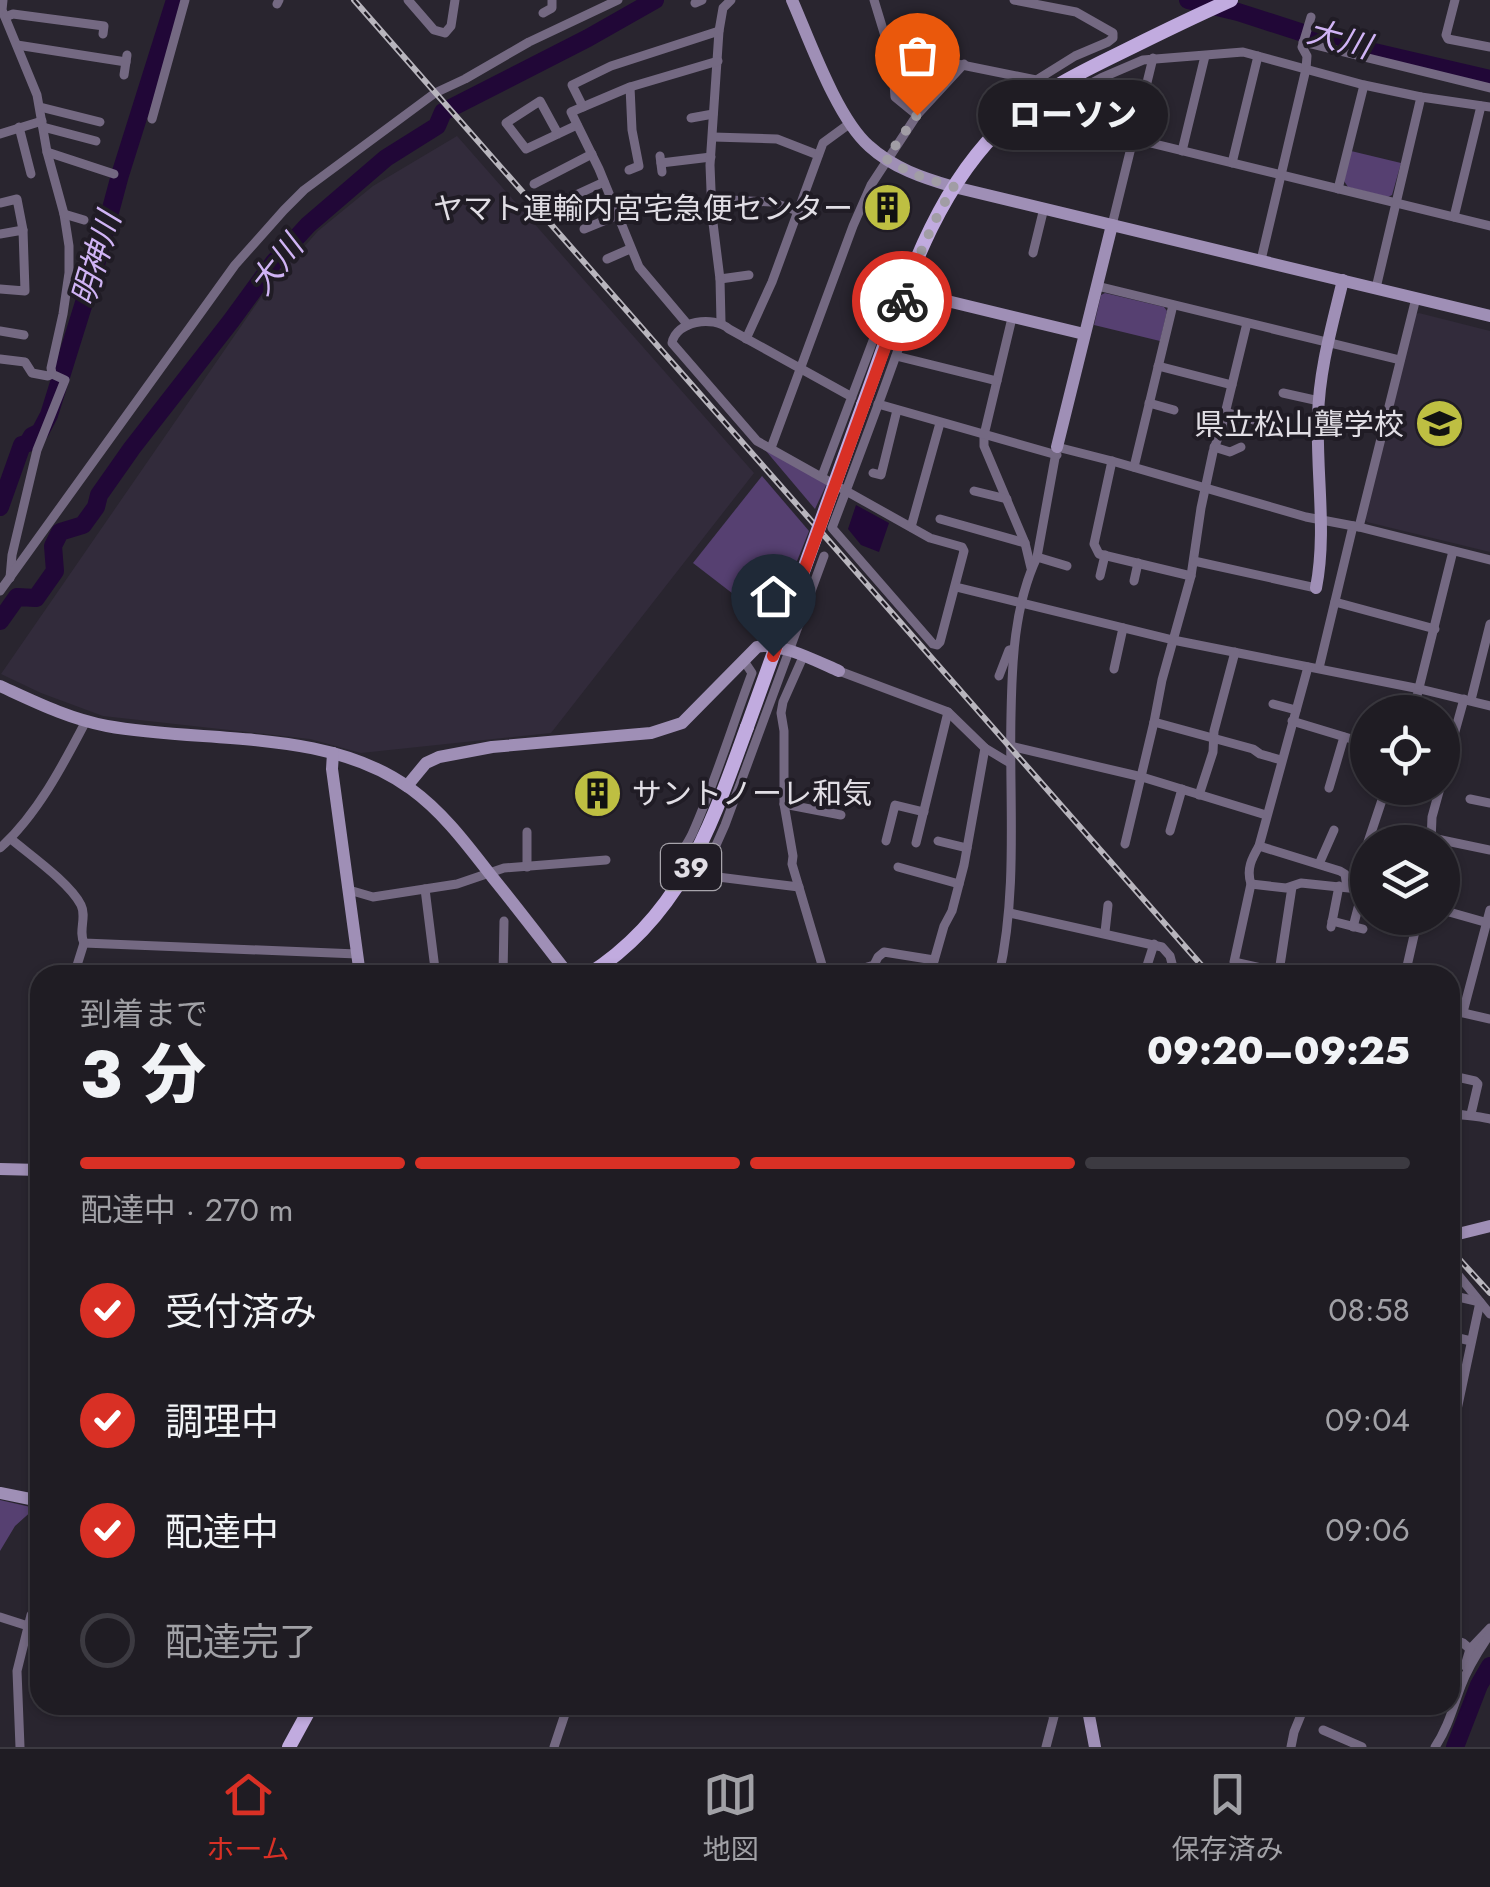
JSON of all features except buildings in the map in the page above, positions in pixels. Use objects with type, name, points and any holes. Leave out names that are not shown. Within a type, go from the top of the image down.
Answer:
[{"type":"main road","name":"39","points":[[602,965],[658,912],[681,882],[709,828],[937,213],[1012,117],[1070,77],[1230,0]]},
{"type":"main road","points":[[289,1747],[307,1715]]},
{"type":"street","points":[[3,0],[2,10],[40,107],[69,246],[64,314],[51,368],[56,376]]},
{"type":"street","points":[[152,118],[185,0]]},
{"type":"street","points":[[408,0],[440,33],[451,26],[455,0]]},
{"type":"street","points":[[543,13],[552,8],[552,0]]},
{"type":"street","points":[[0,591],[235,265],[304,190],[435,93],[618,0]]},
{"type":"street","points":[[721,322],[711,156],[718,31],[723,8],[731,0]]},
{"type":"street","points":[[792,0],[850,124],[871,149],[913,174],[1490,316]]},
{"type":"street","points":[[874,0],[894,68],[895,97],[917,115]]},
{"type":"street","points":[[1014,0],[1076,12],[1113,33],[1108,42],[1076,56],[1014,94],[1012,117],[1018,122],[1029,124],[1069,95],[1143,60],[1243,52],[1364,85],[1486,106],[1454,218]]},
{"type":"street","points":[[1455,0],[1448,39],[1490,47]]},
{"type":"street","points":[[5,17],[13,14],[104,26],[103,34]]},
{"type":"street","points":[[583,107],[572,85],[612,66],[718,31]]},
{"type":"street","points":[[1261,260],[1306,69],[1307,31],[1490,88]]},
{"type":"street","points":[[17,45],[127,58],[124,75]]},
{"type":"street","points":[[888,50],[1036,80]]},
{"type":"street","points":[[1182,151],[1205,56]]},
{"type":"street","points":[[1232,163],[1258,56]]},
{"type":"street","points":[[1001,965],[1010,913],[1013,649],[1031,570],[1038,557],[1039,537],[1084,334],[1153,58]]},
{"type":"street","points":[[688,325],[639,267],[592,154],[570,112],[630,87],[718,61]]},
{"type":"street","points":[[771,448],[853,226],[886,159],[917,115],[964,64]]},
{"type":"street","points":[[1338,189],[1364,85]]},
{"type":"street","points":[[628,170],[639,166],[630,87]]},
{"type":"street","points":[[1376,288],[1422,97]]},
{"type":"street","points":[[558,134],[540,101],[506,123],[526,149],[558,134],[577,125]]},
{"type":"street","points":[[40,107],[100,122]]},
{"type":"street","points":[[692,118],[714,114]]},
{"type":"street","points":[[1040,116],[1490,226]]},
{"type":"street","points":[[0,134],[42,124],[96,142]]},
{"type":"street","points":[[746,338],[772,282],[818,155],[826,140],[850,124]]},
{"type":"street","points":[[20,127],[30,174]]},
{"type":"street","points":[[712,136],[777,140],[818,155]]},
{"type":"street","points":[[47,152],[114,174]]},
{"type":"street","points":[[534,184],[592,154]]},
{"type":"street","points":[[661,163],[711,156]]},
{"type":"street","points":[[567,200],[604,182]]},
{"type":"street","points":[[0,203],[16,199],[24,230],[25,291],[0,289]]},
{"type":"street","points":[[711,200],[771,202],[798,211]]},
{"type":"street","points":[[584,229],[635,204]]},
{"type":"street","points":[[1033,254],[1044,208]]},
{"type":"street","points":[[64,214],[84,220]]},
{"type":"street","points":[[0,234],[24,230]]},
{"type":"street","points":[[606,258],[630,248]]},
{"type":"street","points":[[720,279],[750,275]]},
{"type":"street","points":[[1194,561],[1316,588],[1321,520],[1318,400],[1343,280]]},
{"type":"street","points":[[1097,286],[1400,360]]},
{"type":"street","points":[[906,291],[1084,334]]},
{"type":"street","points":[[1248,965],[1234,962],[1251,884],[1250,865],[1259,846],[1292,721],[1335,602],[1416,298]]},
{"type":"street","points":[[654,309],[666,299]]},
{"type":"street","points":[[1134,467],[1173,305]]},
{"type":"street","points":[[822,476],[864,402],[896,356],[905,330],[897,315]]},
{"type":"street","points":[[1012,318],[984,446],[1025,542],[1031,570]]},
{"type":"street","points":[[864,402],[846,490],[832,528],[933,644],[940,642],[956,587],[962,546],[930,538],[846,490],[822,476],[754,438],[672,342],[674,333],[688,325],[721,322],[864,402],[984,435],[1112,460],[1321,520],[1490,560]]},
{"type":"street","points":[[1125,844],[1162,680],[1191,576],[1205,488],[1246,323]]},
{"type":"street","points":[[0,331],[24,335]]},
{"type":"street","points":[[896,356],[997,381]]},
{"type":"street","points":[[0,359],[24,362],[32,373],[64,380],[38,450],[10,578]]},
{"type":"street","points":[[1158,366],[1232,385]]},
{"type":"street","points":[[1283,392],[1318,400]]},
{"type":"street","points":[[1149,403],[1174,410]]},
{"type":"street","points":[[873,473],[881,475],[898,410]]},
{"type":"street","points":[[1225,412],[1275,426]]},
{"type":"street","points":[[911,527],[940,424]]},
{"type":"street","points":[[1214,447],[1230,452],[1242,447]]},
{"type":"street","points":[[1112,460],[1094,544],[1096,551],[1191,576]]},
{"type":"street","points":[[974,490],[1007,499]]},
{"type":"street","points":[[940,519],[1025,542]]},
{"type":"street","points":[[1418,695],[1453,551]]},
{"type":"street","points":[[744,662],[752,673],[692,836],[674,868],[675,875],[687,885],[694,884],[702,874],[725,825],[824,556]]},
{"type":"street","points":[[1100,576],[1105,556]]},
{"type":"street","points":[[1038,557],[1067,566]]},
{"type":"street","points":[[1134,581],[1138,564]]},
{"type":"street","points":[[956,587],[1173,640],[1420,688],[1490,706]]},
{"type":"street","points":[[1335,602],[1435,629]]},
{"type":"street","points":[[1460,722],[1490,624]]},
{"type":"street","points":[[1114,669],[1122,628]]},
{"type":"street","points":[[407,786],[426,763],[440,757],[492,747],[666,730],[682,722],[757,647],[765,645],[788,650],[948,712],[986,748],[1010,763]]},
{"type":"street","points":[[999,676],[1009,650],[1013,649]]},
{"type":"street","points":[[1199,795],[1235,652]]},
{"type":"street","points":[[803,657],[781,708],[784,804],[792,864],[823,965]]},
{"type":"street","points":[[0,686],[46,708],[86,721],[132,730],[291,746],[333,753],[373,768],[407,786],[445,819],[560,965]]},
{"type":"street","points":[[1273,704],[1296,710]]},
{"type":"street","points":[[916,843],[948,712]]},
{"type":"street","points":[[0,848],[40,800],[86,721]]},
{"type":"street","points":[[1292,721],[1350,739]]},
{"type":"street","points":[[1154,722],[1281,760]]},
{"type":"street","points":[[1330,788],[1344,737]]},
{"type":"street","points":[[1010,746],[1142,777],[1266,815]]},
{"type":"street","points":[[932,965],[959,884],[986,748]]},
{"type":"street","points":[[333,753],[359,965]]},
{"type":"street","points":[[1170,831],[1182,790]]},
{"type":"street","points":[[1470,799],[1490,803]]},
{"type":"street","points":[[784,804],[841,815]]},
{"type":"street","points":[[886,840],[894,804],[924,812]]},
{"type":"street","points":[[1319,864],[1334,830]]},
{"type":"street","points":[[527,866],[528,832]]},
{"type":"street","points":[[11,838],[70,888],[81,905],[84,943],[77,965]]},
{"type":"street","points":[[938,841],[967,848]]},
{"type":"street","points":[[1460,845],[1490,850]]},
{"type":"street","points":[[590,846],[592,862]]},
{"type":"street","points":[[1259,846],[1319,864],[1345,874],[1350,881]]},
{"type":"street","points":[[560,848],[561,864]]},
{"type":"street","points":[[349,890],[374,897],[457,884],[504,868],[606,860]]},
{"type":"street","points":[[898,866],[959,884]]},
{"type":"street","points":[[702,874],[799,887]]},
{"type":"street","points":[[1251,884],[1350,888]]},
{"type":"street","points":[[1280,965],[1292,887]]},
{"type":"street","points":[[1355,888],[1358,928],[1331,924],[1355,888]]},
{"type":"street","points":[[424,889],[435,965]]},
{"type":"street","points":[[1105,932],[1108,905]]},
{"type":"street","points":[[1463,1012],[1490,910]]},
{"type":"street","points":[[1010,913],[1162,946],[1172,965]]},
{"type":"street","points":[[1460,915],[1488,923]]},
{"type":"street","points":[[504,920],[504,965]]},
{"type":"street","points":[[1407,965],[1414,935]]},
{"type":"street","points":[[84,943],[358,954]]},
{"type":"street","points":[[1147,965],[1154,944]]},
{"type":"street","points":[[875,965],[884,952],[934,960]]},
{"type":"street","points":[[1460,1012],[1490,1018]]},
{"type":"street","points":[[1460,1078],[1478,1084],[1471,1114]]},
{"type":"street","points":[[1460,1115],[1490,1119]]},
{"type":"street","points":[[0,1169],[30,1170]]},
{"type":"street","points":[[1460,1232],[1489,1222]]},
{"type":"street","points":[[1460,1277],[1490,1314]]},
{"type":"street","points":[[1460,1297],[1480,1302]]},
{"type":"street","points":[[1460,1386],[1480,1302]]},
{"type":"street","points":[[1460,1338],[1471,1341]]},
{"type":"street","points":[[0,1493],[30,1499]]},
{"type":"street","points":[[0,1617],[28,1626]]},
{"type":"street","points":[[20,1747],[17,1671],[30,1619]]},
{"type":"street","points":[[1460,1690],[1470,1650],[1490,1631]]},
{"type":"street","points":[[1462,1684],[1490,1631]]},
{"type":"street","points":[[1460,1642],[1470,1650]]},
{"type":"street","points":[[554,1747],[565,1715]]},
{"type":"street","points":[[1046,1747],[1055,1715]]},
{"type":"street","points":[[1089,1715],[1095,1747]]},
{"type":"street","points":[[1291,1747],[1301,1715]]},
{"type":"street","points":[[1435,1747],[1452,1715]]},
{"type":"street","points":[[1323,1730],[1362,1747]]},
{"type":"shaded area","points":[[897,57],[953,68],[916,110],[898,95]]},
{"type":"shaded area","points":[[457,136],[754,473],[551,733],[361,753],[310,739],[103,716],[1,674],[266,290],[318,231],[373,186]]},
{"type":"shaded area","points":[[1351,151],[1401,163],[1392,195],[1348,187],[1344,181]]},
{"type":"shaded area","points":[[1101,295],[1164,307],[1167,311],[1160,341],[1094,325]]},
{"type":"shaded area","name":"県立松山聾学校","points":[[1414,315],[1490,331],[1490,552],[1367,522],[1365,518]]},
{"type":"shaded area","points":[[760,444],[828,481],[815,509]]},
{"type":"shaded area","points":[[762,476],[809,531],[772,624],[693,563]]},
{"type":"shaded area","points":[[856,505],[889,523],[879,552],[861,545],[848,529]]},
{"type":"shaded area","points":[[0,1500],[30,1507],[30,1512],[15,1526],[0,1551]]},
{"type":"waterway","name":"明神川","points":[[0,507],[22,445],[40,432],[49,415],[175,0]]},
{"type":"waterway","name":"大川","points":[[0,621],[17,597],[36,598],[55,571],[53,546],[60,532],[83,525],[132,448],[274,262],[308,225],[386,158],[437,126],[443,112],[655,0]]},
{"type":"waterway","name":"大川","points":[[1188,0],[1331,42],[1490,79]]},
{"type":"waterway","points":[[1455,1747],[1490,1666]]},
{"type":"railway","points":[[354,0],[1201,965]]},
{"type":"railway","points":[[1460,1260],[1490,1293]]},
{"type":"way so far","points":[[902,301],[937,213],[954,187],[913,174],[886,159],[917,115]]},
{"type":"place","name":"ローソン","points":[[917,115]]},
{"type":"place","name":"ヤマト運輸内宮宅急便センター","points":[[888,208]]},
{"type":"place","name":"県立松山聾学校","points":[[1439,424]]},
{"type":"place","name":"サントノーレ和気","points":[[597,793]]},
{"type":"route","points":[[773,656],[902,301]]}]
